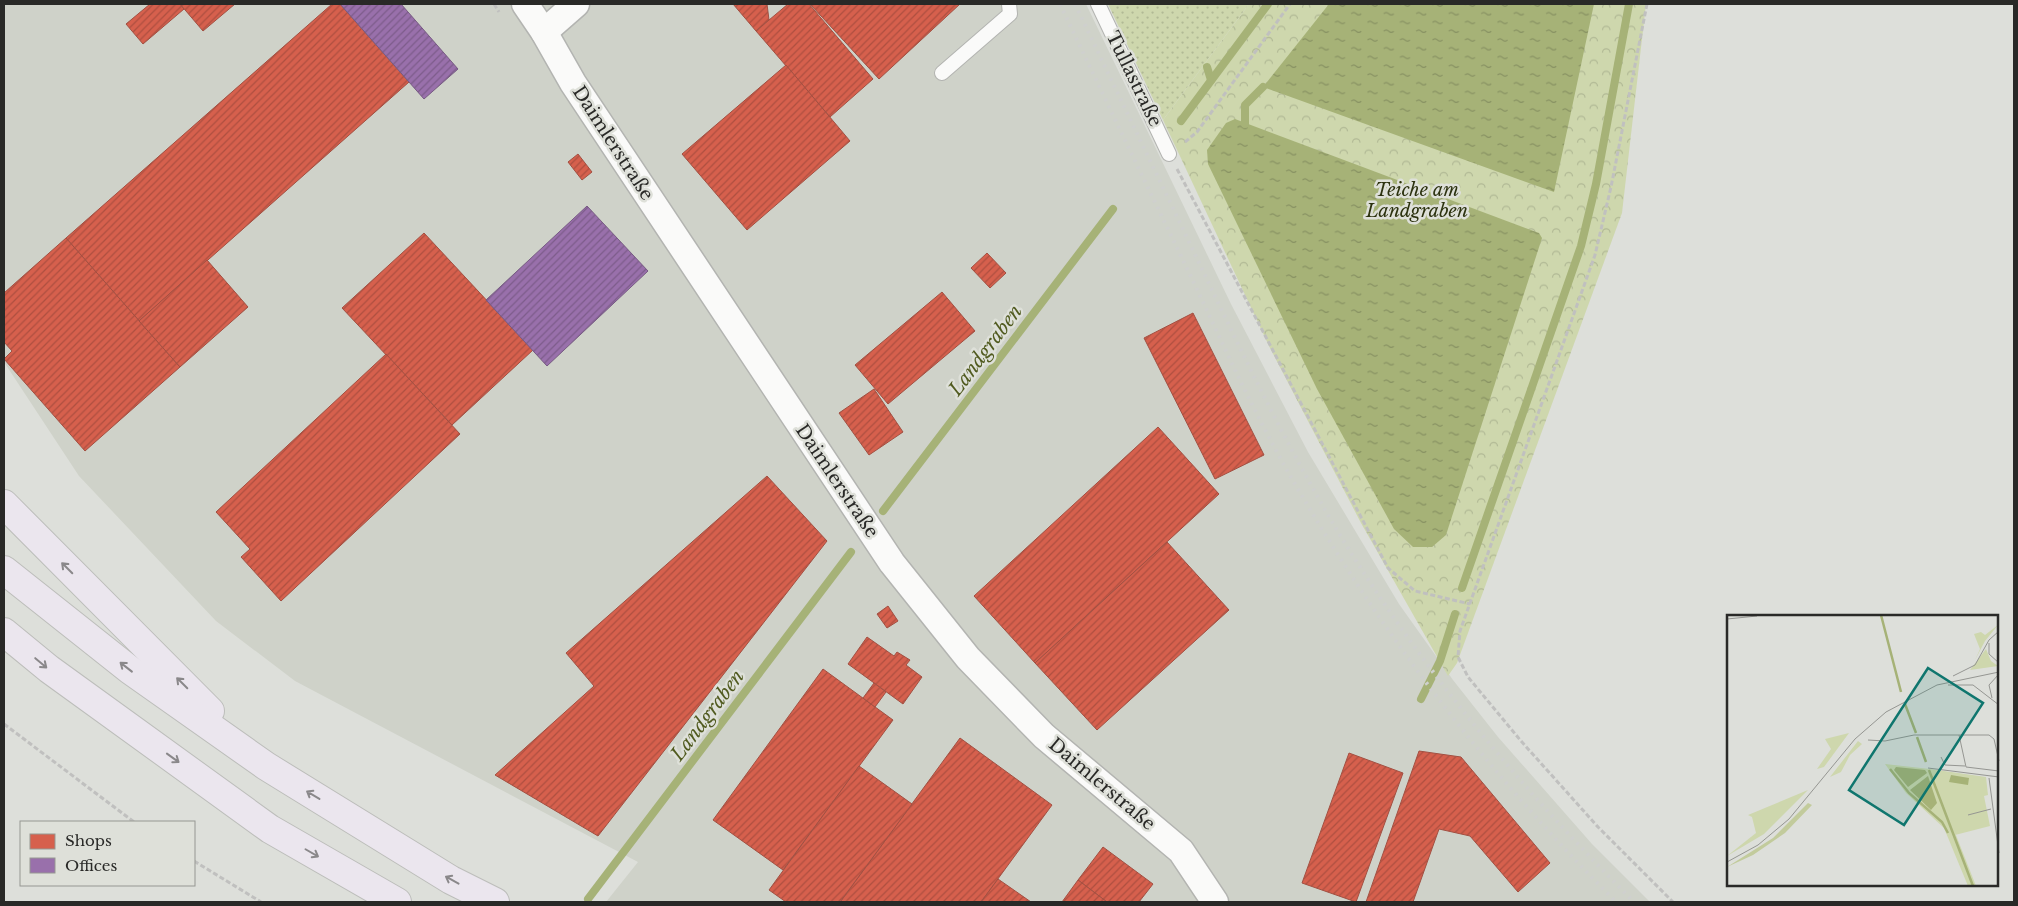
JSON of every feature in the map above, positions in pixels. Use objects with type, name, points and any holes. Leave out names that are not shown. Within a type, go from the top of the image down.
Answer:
[{"type":"highway","points":[[4,504],[266,766]]},
{"type":"highway","points":[[4,570],[130,670],[266,766],[451,880],[495,902]]},
{"type":"highway","points":[[4,632],[49,669],[270,828],[397,902]]},
{"type":"street","name":"Daimlerstraße","points":[[525,4],[544,32],[573,83],[892,562],[968,658],[1044,736],[1181,850],[1215,902]]},
{"type":"street","points":[[544,32],[576,4]]},
{"type":"lane","points":[[942,73],[1010,14],[1009,4]]},
{"type":"lane","name":"Tullastraße","points":[[1098,4],[1169,154]]},
{"type":"path","points":[[1290,4],[1197,132],[1169,154],[1388,568],[1415,591],[1470,604]]},
{"type":"path","points":[[1647,4],[1611,187],[1595,255],[1460,631],[1458,657],[1468,677],[1521,741],[1592,820],[1673,902]]},
{"type":"path","points":[[4,724],[133,821]]},
{"type":"path","points":[[195,862],[261,902]]},
{"type":"shaded area","points":[[4,4],[1086,4],[1231,304],[1308,452],[1399,604],[1453,680],[1498,737],[1592,844],[1650,902],[606,902],[638,862],[295,681],[216,621],[79,476],[4,362]]},
{"type":"green space","points":[[1108,4],[1249,4],[1163,120]]},
{"type":"green space","name":"Teiche am Landgraben","points":[[1249,4],[1646,4],[1622,213],[1457,663],[1448,676],[1361,523],[1269,346],[1163,120]]},
{"type":"water","points":[[1329,4],[1594,4],[1554,192],[1263,87]]},
{"type":"water","points":[[1235,119],[1539,233],[1542,238],[1446,535],[1432,547],[1413,547],[1394,529],[1317,389],[1208,164],[1207,150],[1226,123]]},
{"type":"building: Shops","points":[[150,4],[180,4],[184,9],[143,44],[126,24]]},
{"type":"building: Shops","points":[[180,4],[235,4],[203,31]]},
{"type":"building: Shops","points":[[332,4],[340,4],[409,82],[139,321],[66,238]]},
{"type":"building: Shops","points":[[733,4],[767,4],[769,20],[756,31]]},
{"type":"building: Shops","points":[[788,4],[809,4],[873,79],[830,117],[756,31]]},
{"type":"building: Shops","points":[[810,4],[960,4],[879,79]]},
{"type":"building: Shops","points":[[786,65],[850,141],[747,230],[682,154]]},
{"type":"building: Shops","points":[[578,154],[592,172],[582,180],[568,162]]},
{"type":"building: Shops","points":[[424,233],[533,350],[452,425],[342,308]]},
{"type":"building: Shops","points":[[66,238],[180,367],[85,451],[4,359],[12,351],[4,342],[4,293]]},
{"type":"building: Shops","points":[[987,253],[1006,273],[990,288],[971,268]]},
{"type":"building: Shops","points":[[207,260],[248,307],[180,367],[139,321]]},
{"type":"building: Shops","points":[[942,292],[975,331],[888,404],[855,365]]},
{"type":"building: Shops","points":[[1193,313],[1264,455],[1215,479],[1144,338]]},
{"type":"building: Shops","points":[[386,354],[460,434],[281,601],[241,557],[250,549],[216,512]]},
{"type":"building: Shops","points":[[874,389],[903,432],[869,455],[839,413]]},
{"type":"building: Shops","points":[[1158,427],[1219,494],[1035,663],[974,596]]},
{"type":"building: Shops","points":[[767,476],[827,541],[598,836],[495,775],[594,686],[566,653]]},
{"type":"building: Shops","points":[[1167,542],[1229,610],[1097,730],[1035,663]]},
{"type":"building: Shops","points":[[888,606],[898,621],[887,628],[877,614]]},
{"type":"building: Shops","points":[[867,637],[894,656],[897,652],[910,660],[906,665],[922,677],[903,704],[848,664]]},
{"type":"building: Shops","points":[[823,669],[893,720],[783,870],[713,820]]},
{"type":"building: Shops","points":[[874,683],[886,692],[875,707],[863,698]]},
{"type":"building: Shops","points":[[960,738],[1052,805],[981,902],[841,901]]},
{"type":"building: Shops","points":[[1419,751],[1461,757],[1550,863],[1518,892],[1470,836],[1439,829],[1413,902],[1366,902]]},
{"type":"building: Shops","points":[[1349,753],[1403,773],[1356,902],[1302,883]]},
{"type":"building: Shops","points":[[859,766],[912,804],[840,902],[786,902],[769,890]]},
{"type":"building: Shops","points":[[1103,847],[1153,884],[1139,902],[1107,902],[1078,880]]},
{"type":"building: Shops","points":[[998,879],[1031,902],[981,902]]},
{"type":"building: Shops","points":[[1078,880],[1107,902],[1062,902]]},
{"type":"building: Offices","points":[[340,4],[401,4],[458,69],[424,99]]},
{"type":"building: Offices","points":[[587,206],[648,271],[547,366],[486,300]]},
{"type":"waterway","name":"Landgraben","points":[[1181,121],[1268,4]]},
{"type":"waterway","points":[[1462,588],[1581,246],[1596,184],[1629,4]]},
{"type":"waterway","points":[[1207,67],[1211,80]]},
{"type":"waterway","points":[[1245,124],[1245,105],[1263,87]]},
{"type":"waterway","name":"Landgraben","points":[[883,511],[1113,209]]},
{"type":"waterway","name":"Landgraben","points":[[588,899],[851,552]]},
{"type":"waterway","points":[[1421,699],[1440,661],[1455,614]]},
{"type":"railway","points":[[1060,4],[1255,410],[1295,484],[1329,541],[1403,651],[1442,704],[1526,805],[1616,902]]},
{"type":"railway","points":[[1075,4],[1252,372],[1305,474],[1343,540],[1408,637],[1478,730],[1554,818],[1634,902]]}]
